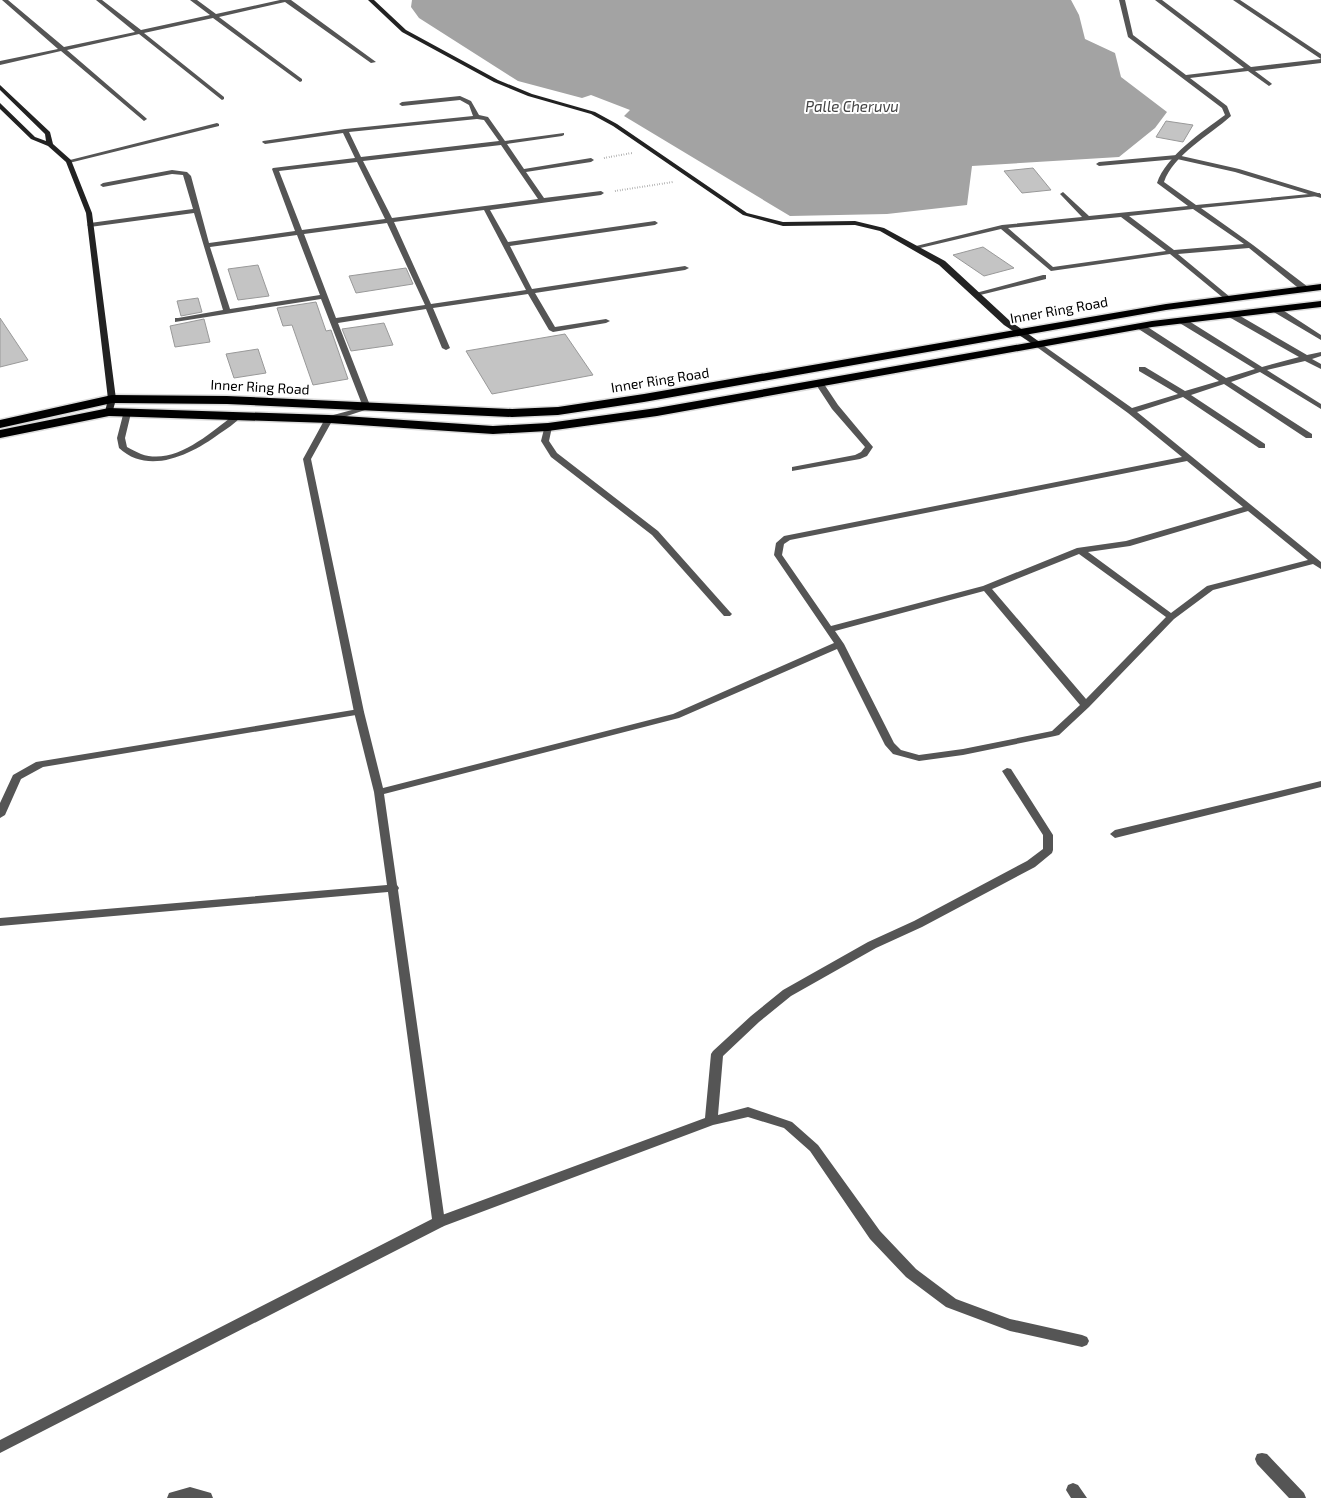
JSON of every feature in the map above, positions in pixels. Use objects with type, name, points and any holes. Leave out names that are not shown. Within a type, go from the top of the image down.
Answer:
[{"type":"highway","name":"Inner Ring Road","points":[[0,424],[112,399],[227,400],[367,408],[512,413],[558,411],[644,398],[1166,307],[1321,287]]},
{"type":"highway","name":"Inner Ring Road","points":[[0,434],[109,412],[329,419],[493,430],[548,427],[657,412],[1037,342],[1181,320],[1321,304]]},
{"type":"street","points":[[5,0],[144,120]]},
{"type":"street","points":[[98,0],[222,98]]},
{"type":"street","points":[[193,0],[300,80]]},
{"type":"street","points":[[0,63],[287,0],[374,62]]},
{"type":"street","points":[[371,0],[404,31],[488,77],[530,95],[592,113],[615,125],[745,214],[783,224],[855,223],[882,229],[916,247],[942,263],[1019,332],[1037,342],[1131,411],[1318,564]]},
{"type":"street","points":[[1122,0],[1130,36],[1225,108],[1228,116],[1177,157],[1161,178],[1160,183],[1251,246],[1305,289]]},
{"type":"street","points":[[1158,0],[1269,84]]},
{"type":"street","points":[[1236,0],[1321,57]]},
{"type":"street","points":[[1184,77],[1321,61]]},
{"type":"street","points":[[0,87],[48,133],[50,145]]},
{"type":"street","points":[[402,104],[460,98],[467,99],[477,117]]},
{"type":"street","points":[[0,105],[33,138],[50,145],[69,161],[89,213],[112,399],[109,412]]},
{"type":"street","points":[[265,142],[345,131],[477,117],[486,118],[542,200]]},
{"type":"street","points":[[69,161],[217,124]]},
{"type":"street","points":[[345,131],[391,221],[430,307],[446,348]]},
{"type":"street","points":[[439,1222],[394,888],[379,792],[359,712],[307,459],[329,419],[367,408],[275,169],[502,143],[562,134]]},
{"type":"street","points":[[1099,164],[1177,157],[1237,170],[1319,195]]},
{"type":"street","points":[[522,171],[591,160]]},
{"type":"street","points":[[104,185],[172,172],[185,173],[188,176],[206,245],[227,312]]},
{"type":"street","points":[[206,245],[601,193]]},
{"type":"street","points":[[1063,194],[1087,218]]},
{"type":"street","points":[[916,247],[1002,227],[1319,195]]},
{"type":"street","points":[[486,208],[530,291],[554,330],[606,321]]},
{"type":"street","points":[[90,225],[197,211]]},
{"type":"street","points":[[1122,214],[1172,252],[1227,299]]},
{"type":"street","points":[[505,244],[655,224]]},
{"type":"street","points":[[1002,227],[1051,269],[1172,252],[1251,246]]},
{"type":"street","points":[[334,321],[685,268]]},
{"type":"street","points":[[976,294],[1043,277]]},
{"type":"street","points":[[178,320],[324,296]]},
{"type":"street","points":[[1275,310],[1321,338]]},
{"type":"street","points":[[1232,315],[1321,367]]},
{"type":"street","points":[[1181,320],[1263,369],[1321,407]]},
{"type":"street","points":[[1140,326],[1309,436]]},
{"type":"street","points":[[1131,411],[1263,369],[1321,354]]},
{"type":"street","points":[[1142,369],[1186,395],[1262,446]]},
{"type":"street","points":[[795,469],[857,457],[864,454],[869,447],[835,407],[819,383]]},
{"type":"street","points":[[126,413],[121,438],[123,448],[132,455],[144,459],[172,457],[190,450],[237,417]]},
{"type":"street","points":[[548,427],[545,441],[554,455],[654,533],[727,614]]},
{"type":"street","points":[[1187,458],[787,538],[780,543],[778,555],[839,644],[890,745],[898,752],[919,758],[963,752],[1055,733],[1086,705],[1171,617],[1210,588],[1318,564]]},
{"type":"street","points":[[830,629],[986,588],[1080,550],[1126,544],[1248,508]]},
{"type":"street","points":[[1080,550],[1171,617]]},
{"type":"street","points":[[986,588],[1086,705]]},
{"type":"street","points":[[379,792],[676,716],[839,644]]},
{"type":"street","points":[[0,815],[17,777],[40,764],[359,712]]},
{"type":"street","points":[[711,1121],[717,1054],[787,993],[872,945],[918,924],[1031,864],[1048,850],[1048,835],[1007,771]]},
{"type":"street","points":[[1114,834],[1321,784]]},
{"type":"street","points":[[0,922],[394,888]]},
{"type":"street","points":[[0,1447],[439,1222],[711,1121],[748,1112],[788,1124],[814,1148],[875,1235],[911,1273],[952,1303],[1010,1325],[1082,1341]]},
{"type":"street","points":[[1262,1459],[1299,1498]]},
{"type":"street","points":[[174,1498],[190,1494],[206,1498]]},
{"type":"path","points":[[591,160],[650,149]]},
{"type":"path","points":[[601,193],[693,179]]},
{"type":"water","name":"Palle Cheruvu","points":[[412,0],[1071,0],[1079,15],[1085,39],[1115,53],[1121,77],[1167,112],[1155,128],[1119,157],[972,166],[967,205],[887,214],[790,216],[624,116],[630,110],[591,95],[582,98],[518,81],[419,18],[411,7]]},
{"type":"building","points":[[1166,121],[1193,125],[1183,142],[1156,137]]},
{"type":"building","points":[[1033,168],[1051,190],[1022,193],[1004,171]]},
{"type":"building","points":[[983,247],[1014,268],[984,276],[953,255]]},
{"type":"building","points":[[258,265],[269,296],[238,300],[228,269]]},
{"type":"building","points":[[406,268],[413,284],[356,293],[349,276]]},
{"type":"building","points":[[198,298],[202,312],[181,316],[177,301]]},
{"type":"building","points":[[316,302],[326,331],[331,330],[348,379],[313,385],[292,325],[283,326],[277,308]]},
{"type":"building","points":[[0,318],[28,360],[0,367]]},
{"type":"building","points":[[204,319],[210,342],[175,347],[170,326]]},
{"type":"building","points":[[384,323],[393,345],[351,351],[342,329]]},
{"type":"building","points":[[565,334],[593,375],[492,394],[466,351]]},
{"type":"building","points":[[258,349],[266,373],[234,378],[226,354]]}]
